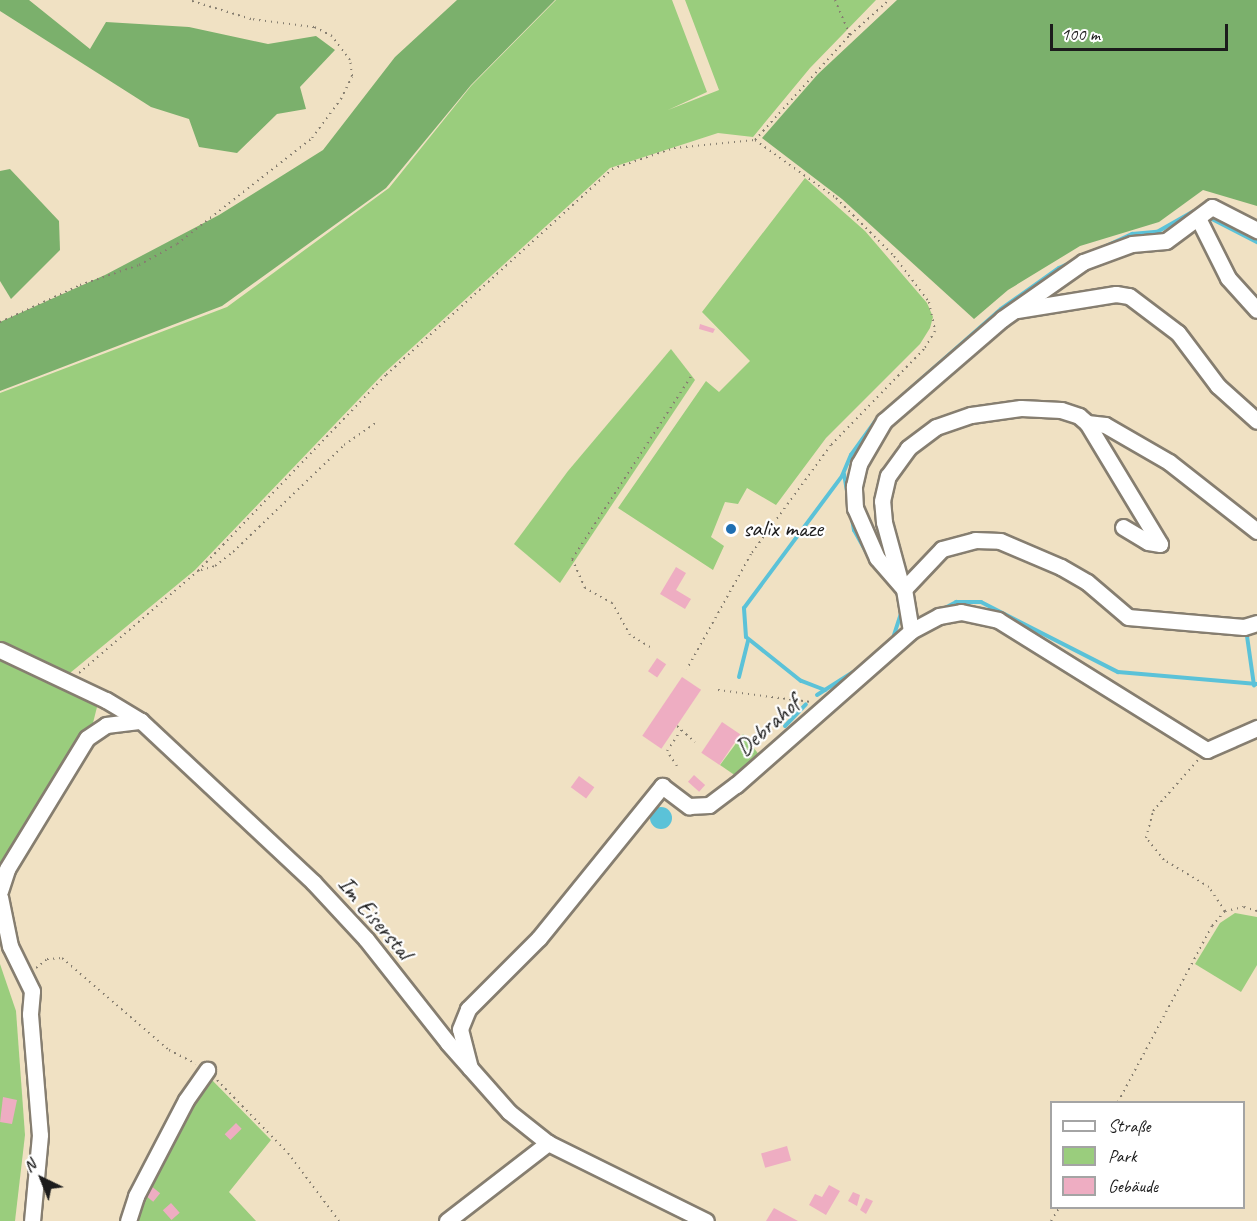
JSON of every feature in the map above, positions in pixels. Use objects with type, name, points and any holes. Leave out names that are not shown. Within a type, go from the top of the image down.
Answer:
[{"type":"street","points":[[902,585],[877,558],[859,523],[854,486],[859,464],[884,421],[1047,285],[1083,262],[1132,244],[1166,241],[1212,207],[1257,230]]},
{"type":"street","points":[[1198,218],[1228,278],[1257,310]]},
{"type":"street","points":[[1017,310],[1116,294],[1129,296],[1178,333],[1218,386],[1257,421]]},
{"type":"street","points":[[911,631],[882,501],[888,476],[908,448],[936,427],[971,415],[1021,408],[1060,410],[1087,423],[1105,425],[1175,467],[1257,531]]},
{"type":"street","points":[[1087,423],[1160,544],[1148,542],[1123,527]]},
{"type":"street","points":[[902,585],[942,549],[975,540],[999,541],[1061,567],[1087,582],[1128,617],[1244,627],[1257,623]]},
{"type":"street","name":"Debrahof","points":[[470,1068],[460,1029],[468,1009],[539,938],[662,786],[689,806],[708,804],[736,785],[911,631],[939,616],[961,612],[998,620],[1207,750]]},
{"type":"street","name":"Im Eiserstal","points":[[0,650],[141,721],[313,882],[366,939],[470,1068],[509,1112],[548,1143],[706,1221]]},
{"type":"street","points":[[0,891],[7,869],[87,738],[106,725],[141,721]]},
{"type":"street","points":[[1207,750],[1257,728]]},
{"type":"street","points":[[0,897],[10,946],[32,991],[30,1014],[40,1135],[32,1221]]},
{"type":"street","points":[[128,1221],[136,1196],[186,1100],[207,1070]]},
{"type":"street","points":[[447,1221],[548,1143]]},
{"type":"path","points":[[0,322],[80,285],[140,265],[177,244],[312,138],[341,99],[352,76],[350,60],[332,36],[314,27],[251,19],[189,0]]},
{"type":"path","points":[[835,0],[850,35]]},
{"type":"path","points":[[755,140],[850,35],[889,0]]},
{"type":"path","points":[[67,682],[198,571],[386,375],[612,169],[674,148],[755,140],[836,198],[894,256],[929,302],[935,331],[924,349],[831,445],[764,536],[727,592],[687,669]]},
{"type":"path","points":[[650,646],[630,635],[612,603],[585,588],[572,559],[692,375]]},
{"type":"path","points":[[198,571],[215,566],[233,552],[344,445],[375,423]]},
{"type":"path","points":[[718,690],[826,704]]},
{"type":"path","points":[[677,726],[695,742]]},
{"type":"path","points":[[677,766],[667,751],[681,730]]},
{"type":"path","points":[[1207,750],[1153,811],[1146,838],[1164,860],[1209,887],[1225,911]]},
{"type":"path","points":[[1119,1101],[1212,926],[1225,911],[1244,907],[1257,911]]},
{"type":"green space","points":[[0,0],[29,0],[90,49],[106,22],[189,27],[268,44],[316,36],[335,50],[300,87],[306,109],[277,114],[237,153],[199,147],[189,119],[151,107],[0,11]]},
{"type":"green space","points":[[457,0],[555,0],[471,85],[386,188],[222,306],[0,391],[0,322],[105,275],[219,215],[323,150],[395,57]]},
{"type":"green space","points":[[556,0],[672,0],[707,92],[668,110],[719,90],[685,0],[876,0],[810,68],[753,137],[718,133],[610,168],[383,374],[195,570],[70,673],[0,641],[0,393],[227,307],[389,188],[471,86]]},
{"type":"green space","points":[[897,0],[1257,0],[1257,206],[1203,190],[1159,222],[1080,246],[1008,290],[974,319],[842,199],[762,138],[818,74]]},
{"type":"green space","points":[[10,169],[59,221],[60,250],[11,299],[0,281],[0,171]]},
{"type":"green space","points":[[805,178],[865,231],[927,303],[933,317],[930,328],[920,344],[826,438],[776,505],[747,488],[738,504],[725,502],[711,537],[724,546],[713,570],[618,508],[706,381],[719,392],[750,361],[702,312]]},
{"type":"green space","points":[[671,349],[695,380],[560,583],[514,544],[568,471]]},
{"type":"green space","points":[[0,657],[98,703],[92,727],[0,872]]},
{"type":"green space","points":[[743,734],[760,756],[736,776],[720,765]]},
{"type":"green space","points":[[1235,913],[1257,917],[1257,965],[1241,992],[1195,964],[1220,923]]},
{"type":"green space","points":[[0,964],[16,1011],[25,1135],[15,1221],[0,1221]]},
{"type":"green space","points":[[209,1077],[271,1140],[229,1192],[256,1221],[131,1221],[194,1099]]},
{"type":"water","points":[[661,807],[669,810],[672,818],[669,826],[661,829],[653,826],[650,818],[653,810]]},
{"type":"building","points":[[700,324],[715,329],[713,333],[699,329]]},
{"type":"building","points":[[676,567],[686,573],[676,590],[691,599],[685,609],[660,594]]},
{"type":"building","points":[[657,658],[666,664],[657,677],[648,671]]},
{"type":"building","points":[[682,677],[701,690],[661,749],[642,736]]},
{"type":"building","points":[[722,722],[740,734],[720,765],[701,753]]},
{"type":"building","points":[[694,775],[705,785],[699,792],[688,782]]},
{"type":"building","points":[[579,776],[594,787],[586,798],[571,787]]},
{"type":"building","points":[[3,1097],[17,1100],[12,1124],[0,1122]]},
{"type":"building","points":[[236,1123],[242,1129],[230,1140],[225,1134]]},
{"type":"building","points":[[787,1146],[791,1160],[765,1168],[761,1153]]},
{"type":"building","points":[[150,1185],[160,1193],[153,1202],[143,1194]]},
{"type":"building","points":[[829,1185],[840,1191],[826,1215],[809,1205],[815,1194],[822,1197]]},
{"type":"building","points":[[853,1192],[860,1195],[857,1206],[848,1201]]},
{"type":"building","points":[[866,1198],[873,1201],[866,1214],[860,1210]]},
{"type":"building","points":[[171,1203],[180,1213],[172,1220],[163,1210]]},
{"type":"building","points":[[774,1208],[798,1221],[766,1221]]},
{"type":"waterway","points":[[894,403],[1001,309],[1059,268],[1132,234],[1157,232],[1194,211]]},
{"type":"waterway","points":[[1210,218],[1257,242]]},
{"type":"waterway","points":[[825,690],[801,681],[746,637],[744,608],[842,476],[851,455],[879,416]]},
{"type":"waterway","points":[[844,474],[854,530],[872,563]]},
{"type":"waterway","points":[[943,609],[956,602],[981,602],[1118,672],[1257,684]]},
{"type":"waterway","points":[[893,638],[902,611]]},
{"type":"waterway","points":[[1246,629],[1254,685]]},
{"type":"waterway","points":[[739,677],[748,640]]},
{"type":"waterway","points":[[817,695],[853,672]]},
{"type":"waterway","points":[[785,726],[806,704]]},
{"type":"place","name":"salix maze","points":[[731,529]]}]
